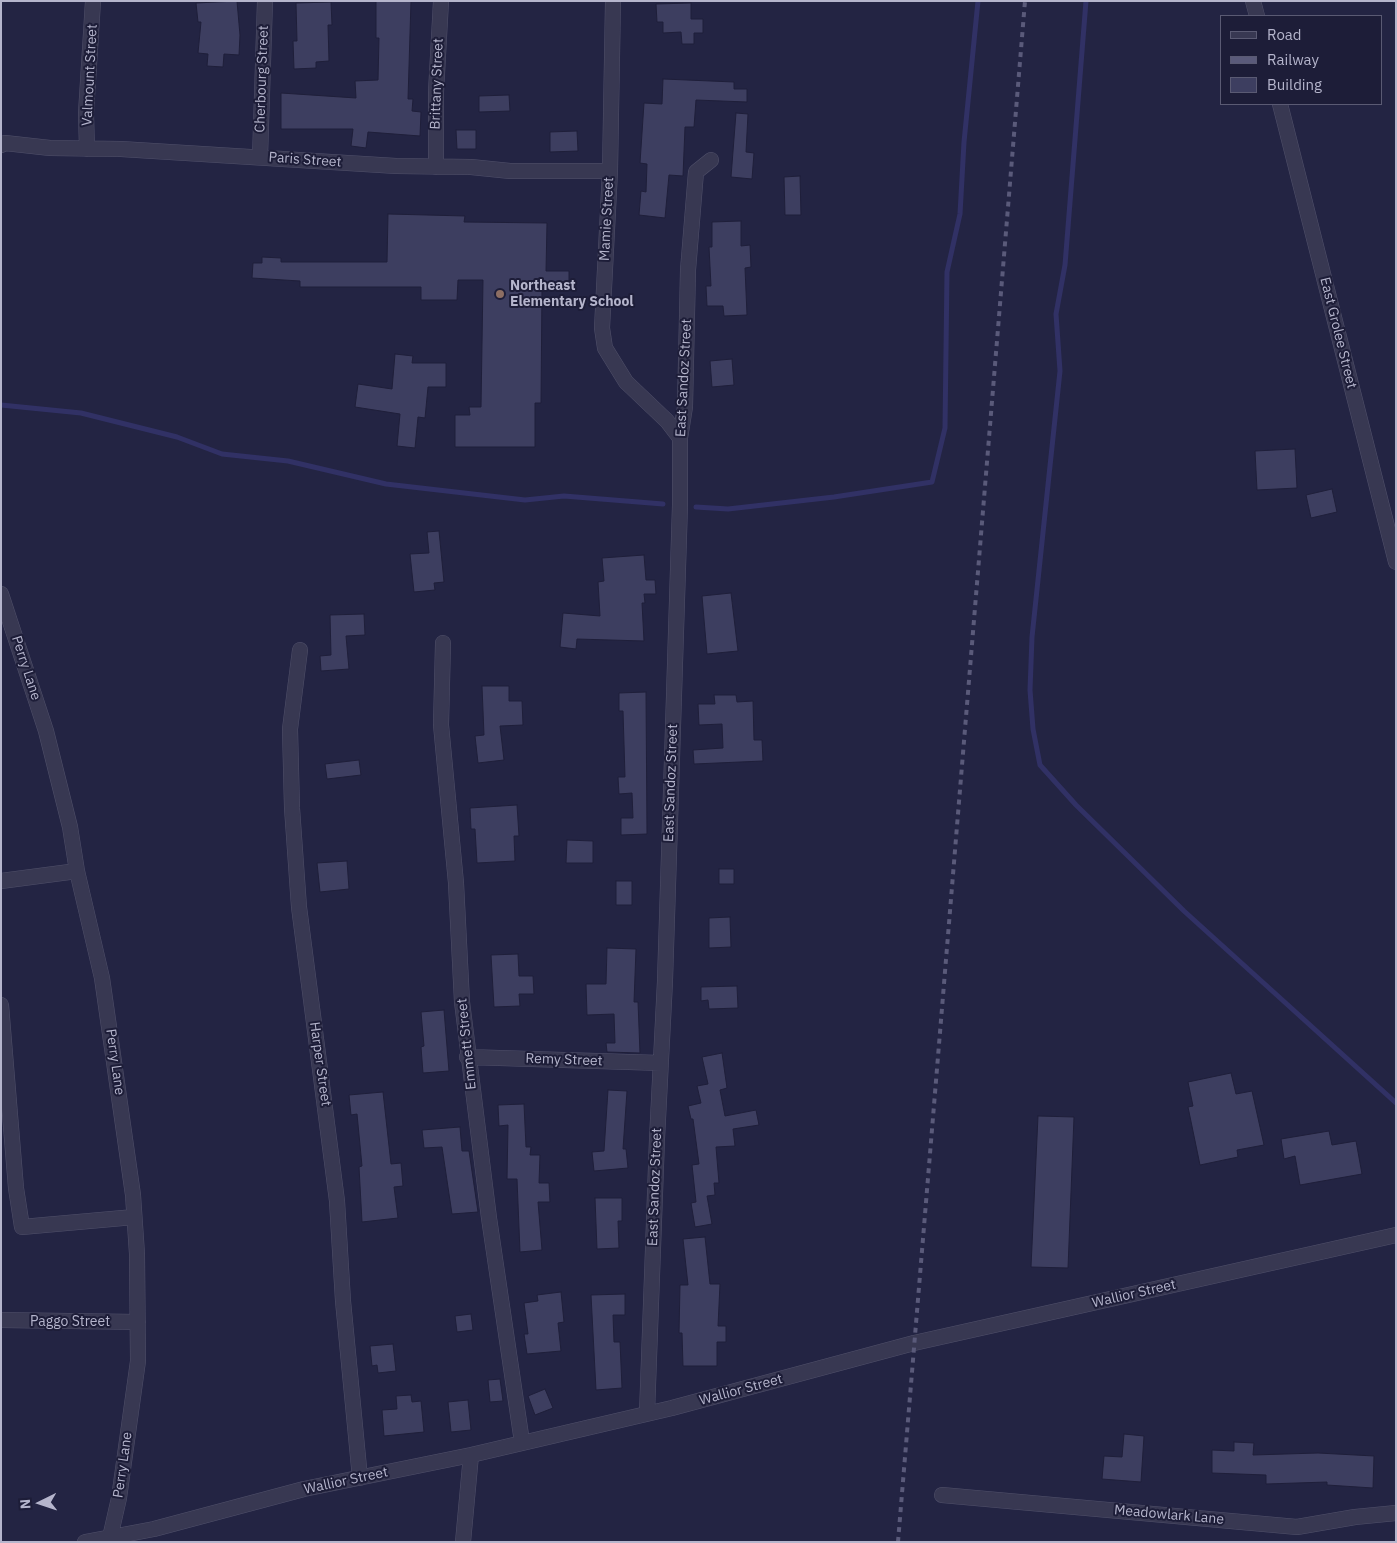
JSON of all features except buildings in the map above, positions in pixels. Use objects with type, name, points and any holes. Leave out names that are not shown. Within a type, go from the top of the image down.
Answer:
[{"type":"street","name":"Valmount Street","points":[[87,149],[86,113],[93,1]]},
{"type":"street","name":"Cherbourg Street","points":[[260,157],[265,1]]},
{"type":"street","name":"Brittany Street","points":[[436,167],[436,92],[441,1]]},
{"type":"street","name":"Mamie Street","points":[[613,1],[610,171],[602,328],[605,348],[626,382],[667,421],[680,438]]},
{"type":"street","points":[[1253,1],[1257,15]]},
{"type":"street","name":"East Grolee Street","points":[[1280,105],[1396,562]]},
{"type":"street","name":"Paris Street","points":[[1,145],[5,143],[50,148],[436,167],[471,167],[510,171],[610,171]]},
{"type":"street","name":"East Sandoz Street","points":[[647,1413],[680,505],[680,438],[685,408],[688,270],[696,172],[711,160]]},
{"type":"street","name":"Perry Lane","points":[[1,594],[46,731],[70,827],[94,939],[109,1017],[134,1217],[137,1254],[138,1360],[119,1498],[109,1540]]},
{"type":"street","name":"Emmett Street","points":[[443,642],[441,725],[456,883],[462,1002],[467,1057],[522,1442]]},
{"type":"street","name":"Harper Street","points":[[300,650],[290,729],[292,808],[299,907],[337,1201],[343,1300],[360,1478]]},
{"type":"street","points":[[1,881],[78,871]]},
{"type":"street","points":[[1,1005],[16,1188],[22,1227],[134,1217]]},
{"type":"street","name":"Remy Street","points":[[467,1057],[661,1063]]},
{"type":"street","name":"Wallior Street","points":[[85,1542],[109,1540],[304,1489],[471,1454],[647,1413],[767,1384],[914,1343],[1396,1235]]},
{"type":"street","name":"Paggo Street","points":[[1,1320],[138,1322]]},
{"type":"street","points":[[463,1542],[471,1454]]},
{"type":"street","name":"Meadowlark Lane","points":[[942,1495],[1297,1527],[1355,1517],[1396,1513]]},
{"type":"waterway","points":[[696,507],[728,509],[834,497],[932,482],[945,428],[947,272],[960,214],[964,142],[978,1]]},
{"type":"waterway","points":[[1086,1],[1065,265],[1056,314],[1060,371],[1032,637],[1030,690],[1033,729],[1040,765],[1076,805],[1184,911],[1396,1103]]},
{"type":"waterway","points":[[1,405],[81,413],[177,437],[222,454],[288,461],[386,484],[525,500],[564,496],[663,504]]},
{"type":"railway","points":[[898,1542],[1025,1]]},
{"type":"place","name":"Northeast Elementary School","points":[[500,294]]}]
